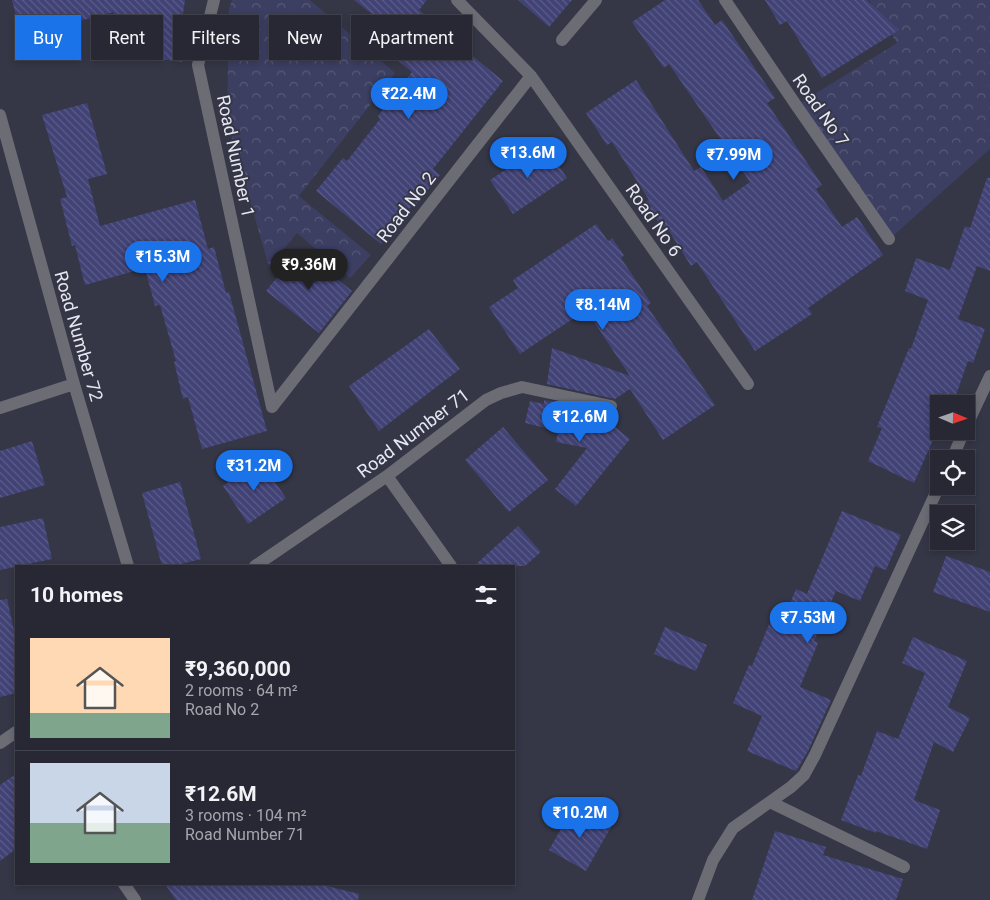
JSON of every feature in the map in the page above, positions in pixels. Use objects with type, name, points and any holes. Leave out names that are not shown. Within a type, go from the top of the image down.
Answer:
[{"type":"street","name":"Road Number 1","points":[[214,0],[198,65],[272,408]]},
{"type":"street","name":"Road No 6","points":[[457,0],[531,76],[748,384]]},
{"type":"street","points":[[562,40],[596,0]]},
{"type":"street","name":"Road No 7","points":[[725,0],[889,239]]},
{"type":"street","name":"Road No 2","points":[[272,408],[531,76]]},
{"type":"street","name":"Road Number 72","points":[[0,115],[5,156],[128,565]]},
{"type":"street","points":[[975,408],[990,376]]},
{"type":"street","points":[[0,408],[74,384]]},
{"type":"street","name":"Road Number 71","points":[[256,565],[387,476],[486,400],[501,393],[522,387],[610,406]]},
{"type":"street","points":[[387,476],[450,565]]},
{"type":"street","points":[[698,900],[713,860],[732,828],[791,788],[804,775],[935,495]]},
{"type":"street","points":[[0,743],[15,733]]},
{"type":"street","points":[[770,802],[904,867]]},
{"type":"street","points":[[125,885],[135,900]]},
{"type":"green space","points":[[232,0],[310,0],[327,15],[269,15],[269,60],[341,60],[341,27],[351,35],[351,60],[380,60],[395,73],[299,196],[371,255],[350,278],[297,233],[269,267],[227,121],[228,60],[259,60],[259,15],[229,15]]},
{"type":"green space","points":[[869,0],[990,0],[990,149],[893,236],[800,103],[897,43]]},
{"type":"building","points":[[12,0],[185,0],[183,15],[173,15],[173,60],[182,60],[182,62],[163,59],[163,15],[114,15],[114,12],[91,15],[91,18],[81,21],[81,15],[16,15]]},
{"type":"building","points":[[354,0],[427,0],[419,10],[425,15],[372,14]]},
{"type":"building","points":[[518,0],[572,0],[549,27]]},
{"type":"building","points":[[665,0],[698,0],[715,25],[722,20],[775,98],[767,103],[822,185],[816,189],[842,227],[857,217],[883,255],[808,308],[812,314],[755,351],[697,262],[691,266],[666,226],[662,228],[645,202],[649,200],[612,142],[607,145],[586,113],[636,80],[694,171],[701,167],[723,201],[750,182],[669,64],[664,68],[632,22]]},
{"type":"building","points":[[765,0],[867,0],[899,30],[822,78],[787,21],[780,25]]},
{"type":"building","points":[[472,56],[503,81],[433,169],[440,175],[415,206],[413,204],[381,244],[316,191],[343,158],[347,161],[380,119],[378,116],[412,72],[397,60],[472,60]]},
{"type":"building","points":[[87,103],[107,174],[88,179],[100,226],[195,200],[208,249],[214,247],[226,293],[229,292],[267,431],[202,449],[188,397],[183,399],[174,362],[176,361],[160,305],[155,306],[145,268],[85,285],[75,245],[72,246],[60,199],[67,197],[42,115]]},
{"type":"building","points":[[544,144],[567,178],[513,214],[490,180]]},
{"type":"building","points":[[987,178],[990,178],[990,271],[977,266],[958,319],[985,329],[973,363],[968,361],[956,395],[939,393],[939,395],[930,395],[930,440],[933,440],[914,483],[868,461],[882,428],[877,427],[909,348],[911,349],[928,300],[905,291],[916,258],[950,270],[965,226],[970,228]]},
{"type":"building","points":[[596,224],[608,241],[612,238],[624,255],[621,258],[651,303],[647,306],[715,405],[663,440],[630,389],[615,399],[547,384],[552,348],[630,376],[586,310],[520,354],[489,307],[518,288],[513,280]]},
{"type":"building","points":[[300,249],[352,291],[319,333],[266,291]]},
{"type":"building","points":[[429,329],[460,369],[379,431],[349,386]]},
{"type":"building","points":[[544,400],[597,411],[630,439],[576,506],[555,489],[587,448],[556,442],[558,431],[525,423],[530,401],[544,404]]},
{"type":"building","points":[[503,427],[548,480],[509,512],[465,460]]},
{"type":"building","points":[[32,441],[45,485],[0,498],[0,451]]},
{"type":"building","points":[[260,460],[286,498],[248,524],[223,486]]},
{"type":"building","points":[[180,482],[201,559],[177,565],[162,565],[142,493]]},
{"type":"building","points":[[842,511],[901,535],[886,570],[875,566],[860,601],[836,591],[814,641],[818,643],[800,687],[831,700],[808,751],[796,771],[747,751],[762,716],[733,703],[749,665],[752,666],[770,622],[780,627],[796,589],[807,594]]},
{"type":"building","points":[[43,518],[52,559],[15,565],[15,567],[0,570],[0,527]]},
{"type":"building","points":[[518,526],[541,552],[525,566],[475,565]]},
{"type":"building","points":[[946,556],[990,572],[990,612],[933,592]]},
{"type":"building","points":[[7,599],[15,635],[15,693],[0,697],[0,600]]},
{"type":"building","points":[[665,627],[707,645],[696,671],[654,654]]},
{"type":"building","points":[[913,637],[967,661],[948,707],[970,718],[953,752],[934,742],[914,800],[940,810],[927,849],[841,820],[858,775],[861,776],[877,731],[898,739],[925,673],[902,663]]},
{"type":"building","points":[[15,775],[15,850],[0,861],[0,785]]},
{"type":"building","points":[[574,806],[611,827],[586,871],[549,850]]},
{"type":"building","points":[[775,831],[826,847],[823,855],[903,879],[896,900],[752,900]]},
{"type":"building","points":[[166,885],[323,885],[359,894],[358,900],[176,900]]}]
